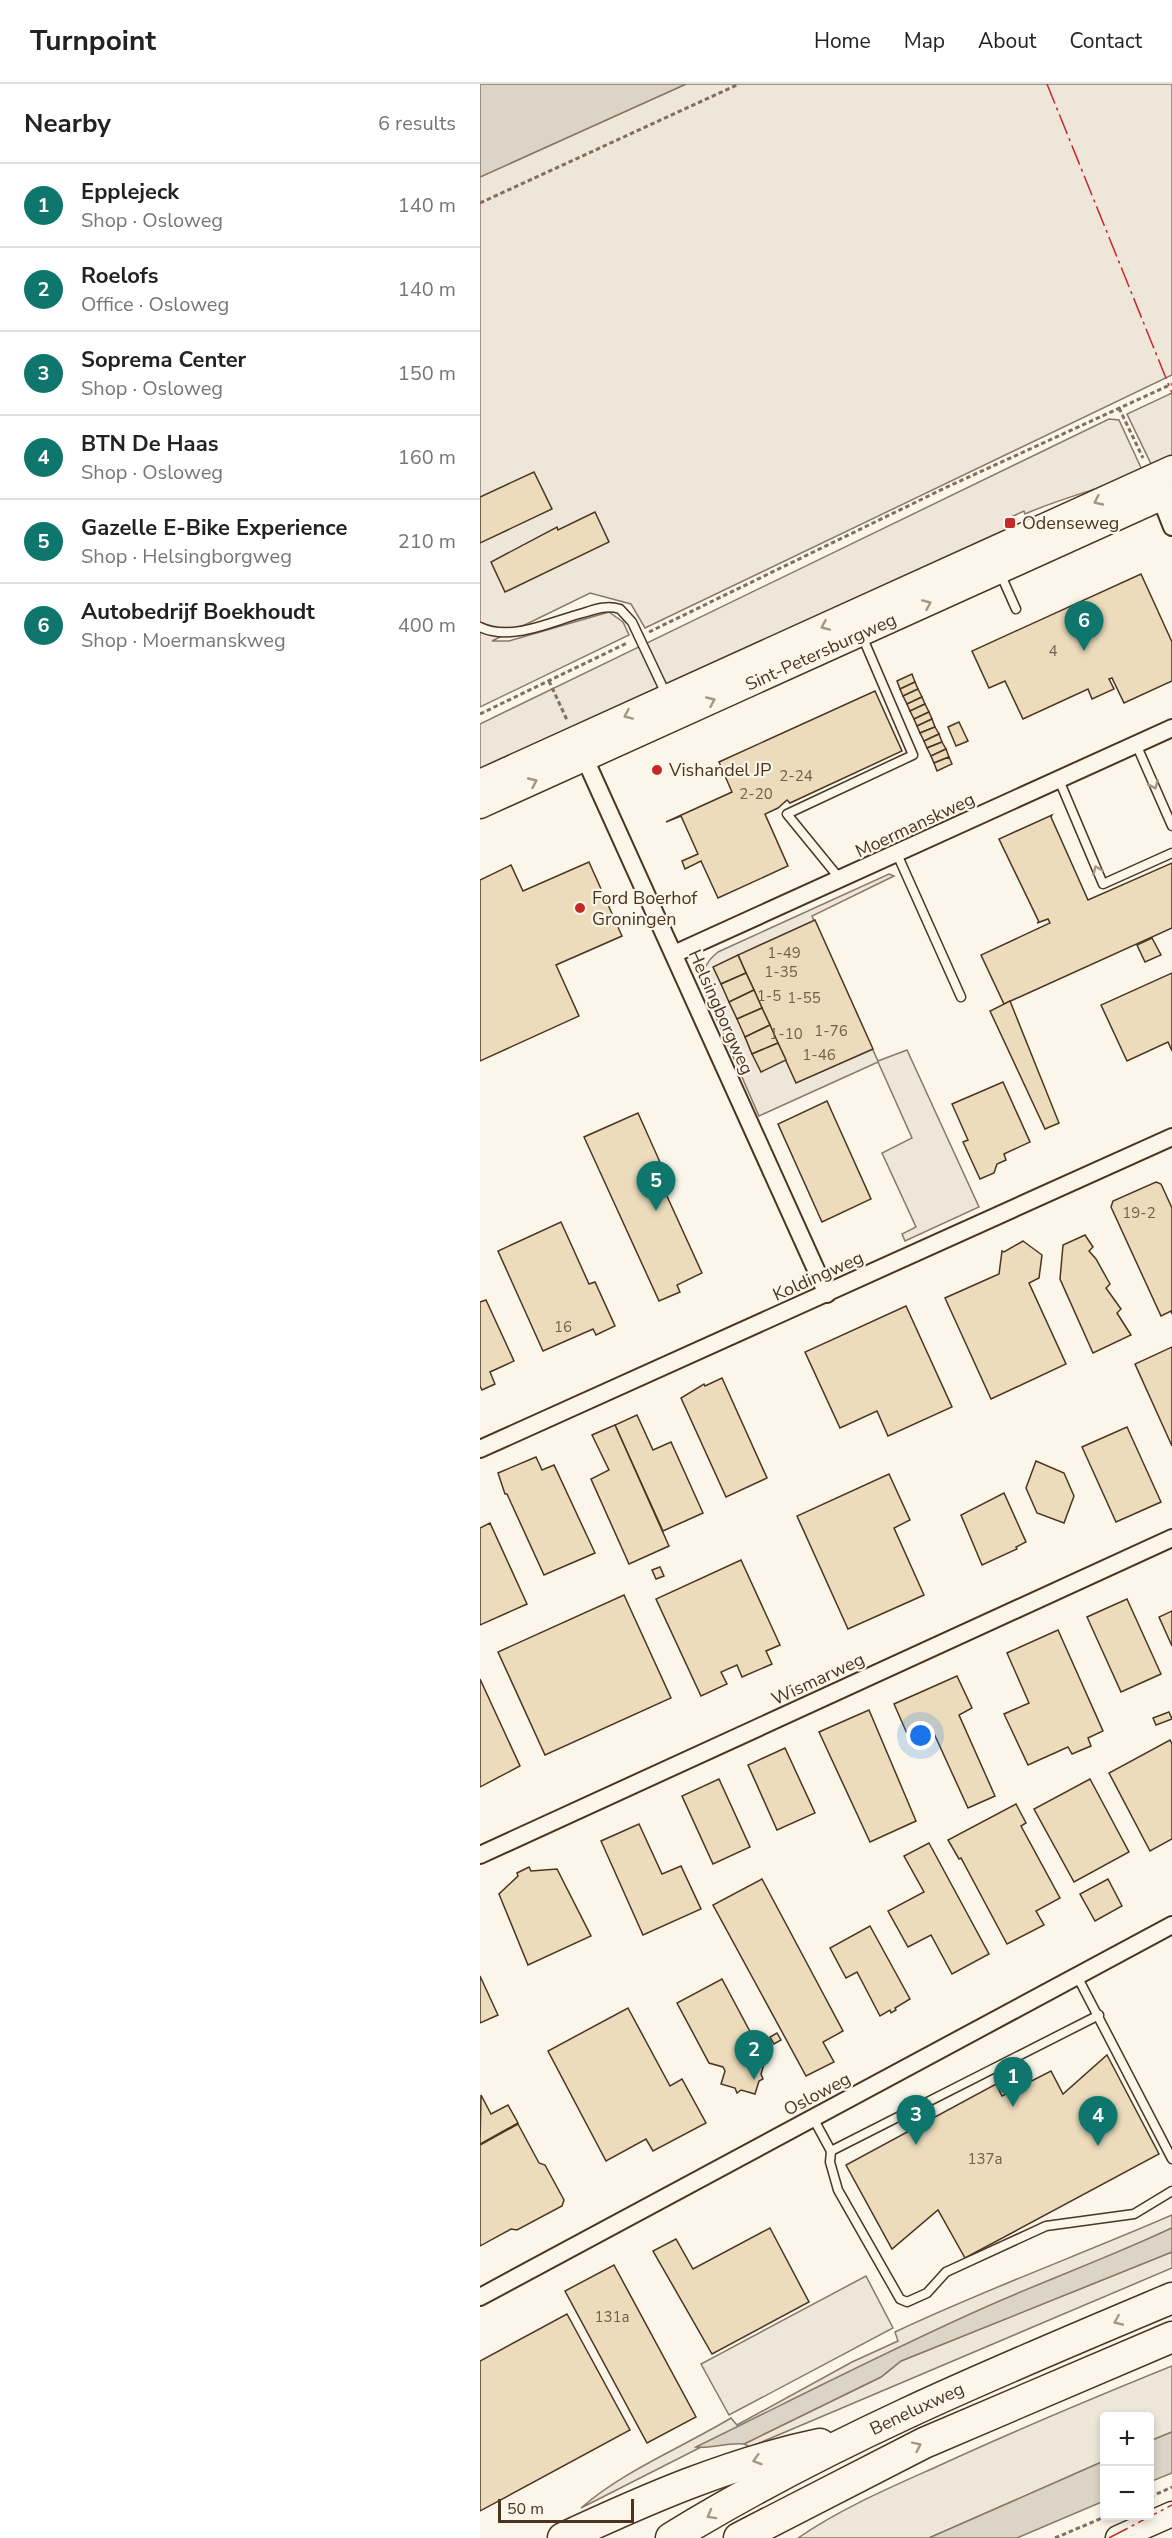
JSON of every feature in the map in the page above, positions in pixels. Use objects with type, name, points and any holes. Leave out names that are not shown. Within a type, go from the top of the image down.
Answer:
[{"type":"highway","name":"Beneluxweg","points":[[670,2538],[855,2437],[964,2386],[1172,2298]]},
{"type":"highway","name":"Beneluxweg","points":[[739,2538],[864,2472],[982,2417],[1172,2337]]},
{"type":"highway","points":[[563,2538],[623,2510],[720,2470],[785,2451],[855,2437]]},
{"type":"highway","points":[[778,2538],[864,2472]]},
{"type":"street","points":[[1164,484],[1172,527]]},
{"type":"street","name":"Sint-Petersburgweg","points":[[480,782],[580,748],[1164,484]]},
{"type":"street","name":"Moermanskweg","points":[[674,954],[897,855],[1172,728]]},
{"type":"street","name":"Sint-Petersburgweg","points":[[480,806],[580,748]]},
{"type":"street","name":"Helsingborgweg","points":[[580,748],[827,1293]]},
{"type":"street","name":"Koldingweg","points":[[481,1445],[827,1293],[1172,1137]]},
{"type":"street","name":"Wismarweg","points":[[480,1856],[1172,1538]]},
{"type":"street","name":"Osloweg","points":[[480,2297],[1172,1925]]},
{"type":"street","points":[[1118,2538],[1172,2514]]},
{"type":"lane","points":[[995,561],[1016,609]]},
{"type":"lane","points":[[480,627],[495,633],[512,633],[614,607],[629,616],[672,707]]},
{"type":"lane","points":[[840,880],[787,814],[913,755],[856,624]]},
{"type":"lane","points":[[1136,744],[1172,826]]},
{"type":"lane","points":[[1059,780],[1103,884],[1172,853]]},
{"type":"lane","points":[[897,855],[962,997]]},
{"type":"lane","points":[[1077,1976],[1172,2159]]},
{"type":"lane","points":[[831,2151],[1099,2015]]},
{"type":"lane","points":[[813,2118],[831,2151],[830,2162],[838,2190],[900,2299],[907,2302],[927,2293],[946,2272],[1046,2226],[1134,2214],[1172,2191]]},
{"type":"path","points":[[480,203],[740,84]]},
{"type":"path","points":[[480,714],[947,487],[1172,384]]},
{"type":"path","points":[[1119,408],[1164,484]]},
{"type":"path","points":[[549,681],[580,748]]},
{"type":"path","points":[[1154,2495],[1172,2487]]},
{"type":"path","points":[[1055,2538],[1100,2519]]},
{"type":"shaded area","points":[[480,84],[686,84],[480,177]]},
{"type":"shaded area","points":[[686,84],[1172,84],[1172,375],[645,628],[631,604],[590,593],[492,641],[509,641],[609,612],[623,622],[629,635],[480,707],[480,177]]},
{"type":"shaded area","points":[[1172,393],[1172,460],[1153,468],[1127,414]]},
{"type":"shaded area","points":[[1109,419],[1119,420],[1143,472],[1025,514],[1024,511],[1009,518],[1012,526],[984,545],[480,777],[480,724]]},
{"type":"shaded area","points":[[889,874],[894,876],[812,916],[878,1061],[907,1050],[979,1207],[905,1241],[902,1234],[916,1227],[882,1153],[912,1138],[878,1062],[759,1116],[703,984],[706,965],[718,952]]},
{"type":"shaded area","points":[[1172,2215],[1172,2228],[778,2408],[581,2508],[616,2482],[731,2418],[737,2425],[852,2362],[898,2341],[895,2332]]},
{"type":"shaded area","points":[[1172,2228],[1172,2252],[901,2361],[881,2377],[744,2444],[696,2447],[943,2326]]},
{"type":"shaded area","points":[[1172,2252],[1172,2268],[750,2447],[744,2444],[881,2377],[901,2361]]},
{"type":"shaded area","points":[[866,2276],[893,2328],[729,2415],[701,2364]]},
{"type":"shaded area","points":[[1172,2366],[1172,2432],[1154,2439],[1154,2412],[1100,2412],[1100,2463],[929,2538],[798,2538],[848,2508],[1083,2403]]},
{"type":"shaded area","points":[[1172,2432],[1172,2473],[1154,2480],[1154,2466],[1154,2439]]},
{"type":"shaded area","points":[[1100,2463],[1100,2503],[1017,2538],[929,2538]]},
{"type":"building","points":[[534,472],[552,509],[480,543],[480,497]]},
{"type":"building","points":[[595,512],[609,542],[505,592],[491,562],[557,527],[558,530]]},
{"type":"building","points":[[1141,574],[1172,642],[1172,681],[1124,703],[1112,678],[1109,679],[1114,689],[1092,699],[1088,689],[1023,719],[1005,681],[989,688],[972,651]]},
{"type":"building","points":[[912,674],[915,682],[900,689],[897,681]]},
{"type":"building","points":[[915,682],[918,689],[903,696],[900,689]]},
{"type":"building","points":[[918,689],[922,697],[907,704],[903,696]]},
{"type":"building","points":[[875,691],[902,751],[790,803],[787,800],[778,808],[765,814],[788,866],[718,898],[701,861],[685,869],[682,861],[698,854],[681,816],[666,822],[732,792],[719,762]]},
{"type":"building","points":[[922,697],[925,704],[910,711],[907,704]]},
{"type":"building","points":[[925,704],[929,712],[914,719],[910,711]]},
{"type":"building","points":[[929,712],[932,719],[917,726],[914,719]]},
{"type":"building","points":[[932,719],[935,727],[920,733],[917,726]]},
{"type":"building","points":[[959,722],[968,741],[956,746],[948,727]]},
{"type":"building","points":[[935,727],[939,734],[924,741],[920,733]]},
{"type":"building","points":[[939,734],[942,742],[927,748],[924,741]]},
{"type":"building","points":[[942,742],[946,749],[931,756],[927,748]]},
{"type":"building","points":[[946,749],[949,757],[934,763],[931,756]]},
{"type":"building","points":[[949,757],[952,764],[937,771],[934,763]]},
{"type":"building","points":[[1052,815],[1088,900],[1172,863],[1172,928],[1004,1004],[981,955],[1050,923],[1048,919],[1037,923],[1039,922],[999,839]]},
{"type":"building","points":[[589,862],[622,936],[556,965],[579,1016],[480,1061],[480,880],[511,865],[523,891]]},
{"type":"building","points":[[815,920],[873,1049],[796,1083],[738,955]]},
{"type":"building","points":[[1152,938],[1161,955],[1145,962],[1137,945]]},
{"type":"building","points":[[738,955],[746,973],[721,984],[713,967]]},
{"type":"building","points":[[746,973],[754,990],[729,1002],[721,984]]},
{"type":"building","points":[[1172,973],[1172,1051],[1168,1042],[1127,1061],[1101,1005]]},
{"type":"building","points":[[754,990],[762,1008],[737,1019],[729,1002]]},
{"type":"building","points":[[1010,1001],[1059,1123],[1045,1129],[990,1011]]},
{"type":"building","points":[[762,1008],[770,1025],[745,1037],[737,1019]]},
{"type":"building","points":[[770,1025],[778,1043],[752,1054],[745,1037]]},
{"type":"building","points":[[778,1043],[786,1060],[761,1072],[752,1054]]},
{"type":"building","points":[[1003,1082],[1030,1142],[1004,1154],[1006,1160],[997,1164],[994,1173],[980,1179],[963,1142],[968,1140],[952,1104]]},
{"type":"building","points":[[827,1101],[871,1199],[822,1222],[778,1124]]},
{"type":"building","points":[[638,1113],[668,1180],[661,1183],[702,1273],[677,1285],[680,1292],[659,1301],[584,1137]]},
{"type":"building","points":[[1156,1182],[1161,1184],[1172,1208],[1172,1314],[1171,1311],[1161,1316],[1111,1207],[1113,1201]]},
{"type":"building","points":[[561,1222],[589,1284],[595,1282],[615,1326],[596,1335],[593,1329],[543,1351],[498,1251]]},
{"type":"building","points":[[1085,1235],[1093,1247],[1089,1251],[1110,1284],[1106,1288],[1121,1309],[1117,1313],[1131,1335],[1093,1353],[1060,1279],[1063,1245]]},
{"type":"building","points":[[1023,1241],[1042,1255],[1039,1278],[1029,1283],[1066,1364],[991,1399],[945,1298],[999,1274],[1002,1251]]},
{"type":"building","points":[[486,1300],[514,1361],[490,1372],[495,1384],[482,1390],[480,1386],[480,1302]]},
{"type":"building","points":[[906,1306],[952,1407],[888,1436],[877,1411],[840,1428],[805,1352]]},
{"type":"building","points":[[1172,1347],[1172,1446],[1135,1364]]},
{"type":"building","points":[[722,1378],[767,1478],[726,1497],[681,1398],[704,1384],[705,1386]]},
{"type":"building","points":[[637,1415],[653,1450],[671,1442],[703,1513],[663,1531],[615,1425]]},
{"type":"building","points":[[615,1425],[669,1546],[629,1564],[591,1479],[609,1470],[592,1435]]},
{"type":"building","points":[[1127,1427],[1161,1502],[1116,1522],[1082,1447]]},
{"type":"building","points":[[536,1457],[542,1470],[554,1465],[595,1553],[544,1575],[507,1494],[505,1494],[498,1473]]},
{"type":"building","points":[[1036,1461],[1064,1473],[1074,1496],[1064,1523],[1037,1513],[1026,1488]]},
{"type":"building","points":[[889,1474],[910,1520],[894,1528],[924,1595],[848,1629],[797,1516]]},
{"type":"building","points":[[1004,1493],[1026,1542],[1016,1547],[1017,1549],[982,1565],[961,1515]]},
{"type":"building","points":[[490,1523],[527,1604],[480,1625],[480,1528]]},
{"type":"building","points":[[741,1560],[780,1645],[766,1651],[772,1664],[742,1677],[737,1665],[721,1672],[727,1684],[701,1696],[656,1599]]},
{"type":"building","points":[[660,1567],[664,1576],[656,1579],[652,1570]]},
{"type":"building","points":[[624,1595],[671,1698],[545,1755],[498,1652]]},
{"type":"building","points":[[1127,1599],[1161,1674],[1121,1692],[1087,1617]]},
{"type":"building","points":[[1172,1611],[1172,1646],[1159,1617]]},
{"type":"building","points":[[1058,1630],[1103,1731],[1088,1738],[1091,1746],[1072,1754],[1068,1747],[1028,1765],[1004,1714],[1029,1703],[1007,1653]]},
{"type":"building","points":[[957,1676],[972,1708],[959,1715],[995,1796],[968,1808],[931,1727],[909,1738],[894,1704]]},
{"type":"building","points":[[480,1679],[520,1766],[480,1787]]},
{"type":"building","points":[[869,1710],[916,1821],[870,1842],[819,1732]]},
{"type":"building","points":[[1169,1712],[1172,1719],[1156,1725],[1153,1718]]},
{"type":"building","points":[[1170,1740],[1172,1744],[1172,1839],[1150,1851],[1109,1773]]},
{"type":"building","points":[[785,1748],[815,1813],[777,1830],[748,1765]]},
{"type":"building","points":[[719,1779],[750,1847],[713,1864],[682,1796]]},
{"type":"building","points":[[1090,1779],[1129,1852],[1074,1882],[1034,1809]]},
{"type":"building","points":[[1016,1804],[1026,1823],[1021,1826],[1060,1898],[1036,1911],[1044,1925],[1007,1944],[961,1858],[959,1859],[948,1840]]},
{"type":"building","points":[[639,1824],[662,1874],[681,1866],[701,1909],[643,1935],[601,1841]]},
{"type":"building","points":[[929,1843],[989,1954],[952,1974],[931,1935],[908,1947],[888,1911],[924,1892],[904,1856]]},
{"type":"building","points":[[529,1867],[531,1871],[557,1869],[591,1936],[528,1965],[499,1894],[518,1876],[517,1873]]},
{"type":"building","points":[[762,1879],[843,2031],[823,2042],[834,2062],[806,2076],[713,1905]]},
{"type":"building","points":[[1108,1879],[1122,1906],[1095,1921],[1080,1894]]},
{"type":"building","points":[[870,1926],[910,1999],[891,2013],[890,2010],[880,2016],[857,1972],[846,1978],[830,1948]]},
{"type":"building","points":[[480,1976],[498,2015],[480,2023]]},
{"type":"building","points":[[722,1979],[754,2039],[750,2052],[752,2056],[765,2061],[761,2074],[763,2079],[759,2081],[755,2094],[741,2090],[737,2093],[735,2088],[721,2084],[725,2071],[723,2067],[709,2063],[677,2003]]},
{"type":"building","points":[[628,2008],[670,2086],[682,2079],[706,2123],[653,2151],[646,2139],[606,2161],[548,2051]]},
{"type":"building","points":[[777,2033],[781,2040],[774,2044],[770,2037]]},
{"type":"building","points":[[1107,2055],[1159,2154],[965,2258],[938,2210],[892,2249],[846,2165],[996,2084],[1002,2096],[1051,2071],[1063,2094]]},
{"type":"building","points":[[481,2095],[491,2114],[508,2105],[518,2123],[480,2144]]},
{"type":"building","points":[[518,2124],[539,2163],[545,2165],[564,2200],[562,2206],[517,2230],[511,2229],[480,2246],[480,2145]]},
{"type":"building","points":[[770,2228],[809,2302],[712,2354],[653,2251],[676,2239],[693,2269]]},
{"type":"building","points":[[614,2265],[696,2417],[647,2443],[565,2291]]},
{"type":"building","points":[[567,2314],[630,2430],[480,2511],[480,2361]]},
{"type":"power","points":[[1047,84],[1172,393]]},
{"type":"power","points":[[1109,2538],[1172,2505]]},
{"type":"place","name":"Odenseweg","points":[[1010,523]]},
{"type":"place","name":"Autobedrijf Boekhoudt","points":[[1084,651]]},
{"type":"place","name":"Vishandel JP","points":[[657,770]]},
{"type":"place","name":"Ford Boerhof Groningen","points":[[580,908]]},
{"type":"place","name":"Gazelle E-Bike Experience","points":[[656,1211]]},
{"type":"place","name":"Roelofs","points":[[754,2080]]},
{"type":"place","name":"Epplejeck","points":[[1013,2107]]},
{"type":"place","name":"Soprema Center","points":[[916,2145]]},
{"type":"place","name":"BTN De Haas","points":[[1098,2146]]}]
